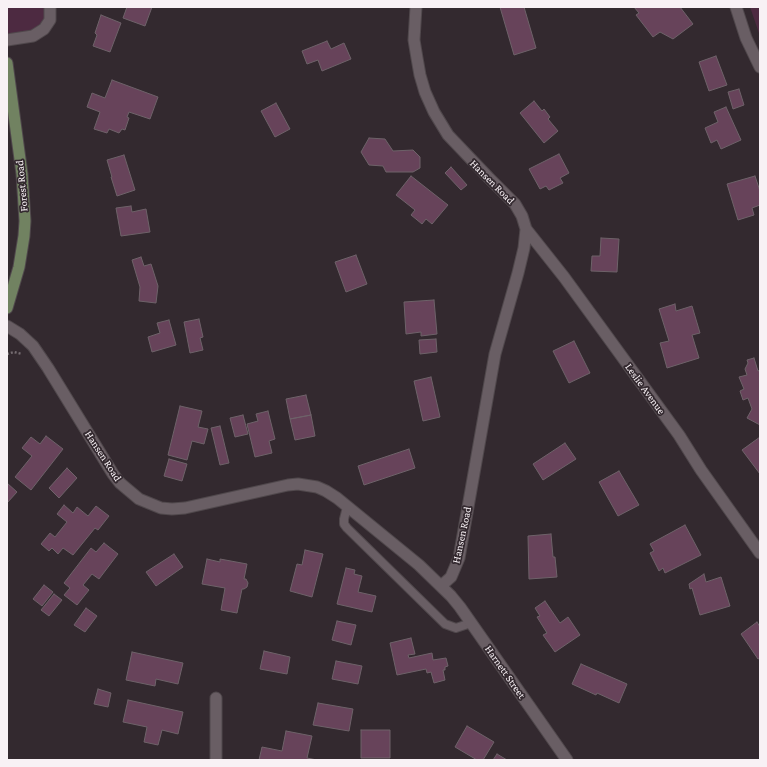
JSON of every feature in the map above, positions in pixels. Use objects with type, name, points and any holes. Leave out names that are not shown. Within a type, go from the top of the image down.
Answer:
[{"type":"main road","name":"Forest Road","points":[[7,63],[22,174],[25,221],[19,267],[7,308]]},
{"type":"street","points":[[7,40],[33,36],[44,30],[50,20],[50,7]]},
{"type":"street","name":"Hansen Road","points":[[7,326],[20,334],[33,346],[113,474],[120,483],[139,499],[161,508],[172,509],[185,508],[288,485],[298,484],[317,487],[326,491],[347,507],[419,565],[441,586],[451,577],[459,558],[495,354],[518,273],[524,248],[526,229],[522,216],[515,204],[448,135],[434,112],[425,92],[417,58],[414,40],[416,7]]},
{"type":"street","points":[[736,7],[746,38],[760,67]]},
{"type":"street","name":"Leslie Avenue","points":[[526,229],[564,277],[679,435],[709,482],[760,553]]},
{"type":"street","name":"Harnett Street","points":[[441,586],[460,607],[568,760]]},
{"type":"street","points":[[216,698],[216,760]]},
{"type":"lane","points":[[347,507],[344,519],[344,524],[347,528],[445,624],[456,628],[471,623]]},
{"type":"shaded area","points":[[7,7],[50,7],[48,25],[7,40]]},
{"type":"shaded area","points":[[750,7],[760,7],[760,36]]},
{"type":"building","points":[[127,7],[152,7],[145,26],[123,18]]},
{"type":"building","points":[[500,7],[524,7],[536,48],[514,55]]},
{"type":"building","points":[[634,7],[680,7],[693,24],[673,39],[660,32],[653,37],[636,15],[639,13]]},
{"type":"building","points":[[101,15],[121,23],[110,52],[93,46],[97,35],[95,33]]},
{"type":"building","points":[[327,41],[331,49],[344,43],[351,59],[322,71],[318,60],[307,64],[302,51]]},
{"type":"building","points":[[716,56],[727,85],[709,91],[699,62]]},
{"type":"building","points":[[112,80],[158,97],[150,119],[129,112],[127,117],[129,118],[125,130],[122,129],[119,133],[109,129],[107,133],[94,129],[100,112],[87,107],[92,93],[105,98]]},
{"type":"building","points":[[739,89],[744,105],[733,109],[728,92]]},
{"type":"building","points":[[534,101],[542,111],[544,109],[550,117],[548,119],[558,131],[544,143],[520,113]]},
{"type":"building","points":[[276,103],[290,129],[275,137],[261,111]]},
{"type":"building","points":[[726,107],[741,140],[721,149],[717,140],[711,143],[705,128],[718,122],[714,112]]},
{"type":"building","points":[[369,138],[385,139],[393,151],[413,150],[420,157],[420,168],[413,172],[386,172],[383,166],[369,165],[361,152]]},
{"type":"building","points":[[559,154],[569,173],[560,178],[563,183],[549,190],[546,186],[540,189],[529,169]]},
{"type":"building","points":[[124,155],[135,190],[117,196],[107,160]]},
{"type":"building","points":[[451,167],[467,185],[461,190],[445,173]]},
{"type":"building","points":[[411,176],[448,205],[432,224],[426,219],[422,224],[411,215],[415,210],[396,195]]},
{"type":"building","points":[[755,176],[760,191],[760,205],[752,208],[754,215],[738,220],[727,184]]},
{"type":"building","points":[[131,206],[132,212],[146,209],[150,232],[121,236],[116,208]]},
{"type":"building","points":[[601,238],[619,239],[617,272],[591,271],[592,256],[600,256]]},
{"type":"building","points":[[356,255],[367,284],[346,292],[335,262]]},
{"type":"building","points":[[141,257],[144,266],[151,264],[158,286],[156,303],[139,301],[140,287],[132,260]]},
{"type":"building","points":[[434,300],[437,334],[421,336],[421,332],[406,334],[404,302]]},
{"type":"building","points":[[675,304],[676,311],[692,306],[700,333],[692,335],[699,358],[667,368],[660,343],[669,341],[659,309]]},
{"type":"building","points":[[199,319],[203,337],[200,338],[203,350],[190,353],[184,322]]},
{"type":"building","points":[[169,320],[176,345],[152,352],[148,337],[160,333],[157,323]]},
{"type":"building","points":[[436,339],[437,352],[420,354],[419,340]]},
{"type":"building","points":[[574,341],[590,373],[569,383],[553,351]]},
{"type":"building","points":[[754,358],[758,371],[760,370],[760,425],[747,418],[752,409],[748,398],[743,400],[740,391],[744,389],[739,377],[747,375],[745,369],[748,363],[747,360]]},
{"type":"building","points":[[431,377],[440,417],[423,421],[414,381]]},
{"type":"building","points":[[306,395],[311,415],[290,419],[286,399]]},
{"type":"building","points":[[180,406],[202,411],[198,427],[208,429],[204,444],[192,441],[187,460],[168,455]]},
{"type":"building","points":[[268,411],[275,439],[269,441],[272,453],[255,457],[247,424],[258,421],[256,414]]},
{"type":"building","points":[[243,415],[248,434],[235,437],[230,418]]},
{"type":"building","points":[[311,415],[315,436],[295,440],[290,419]]},
{"type":"building","points":[[220,426],[229,463],[220,465],[211,428]]},
{"type":"building","points":[[46,436],[63,449],[31,490],[15,477],[32,456],[22,448],[31,437],[40,444]]},
{"type":"building","points":[[760,437],[760,474],[742,450]]},
{"type":"building","points":[[565,443],[576,459],[543,480],[533,464]]},
{"type":"building","points":[[409,449],[415,468],[364,485],[358,466]]},
{"type":"building","points":[[169,459],[187,464],[182,481],[164,476]]},
{"type":"building","points":[[67,468],[77,478],[59,498],[49,488]]},
{"type":"building","points":[[619,471],[639,505],[618,516],[599,482]]},
{"type":"building","points":[[7,483],[17,492],[7,503]]},
{"type":"building","points":[[64,505],[73,513],[77,507],[88,516],[96,506],[109,516],[98,530],[95,528],[73,555],[63,548],[58,554],[52,548],[49,551],[41,544],[50,533],[55,537],[67,522],[57,514]]},
{"type":"building","points":[[685,525],[701,555],[665,573],[663,568],[659,571],[650,553],[654,551],[650,544]]},
{"type":"building","points":[[551,534],[557,577],[529,579],[528,536]]},
{"type":"building","points":[[104,543],[118,554],[99,579],[92,574],[83,585],[89,590],[77,605],[64,595],[70,588],[64,583],[91,548],[96,552]]},
{"type":"building","points":[[305,550],[323,554],[312,597],[290,591],[297,564],[302,565]]},
{"type":"building","points":[[174,554],[183,567],[156,586],[146,572]]},
{"type":"building","points":[[207,559],[220,562],[220,559],[247,564],[244,579],[246,579],[248,583],[247,587],[242,589],[237,613],[221,610],[225,588],[202,584]]},
{"type":"building","points":[[346,568],[355,570],[354,574],[362,576],[358,592],[376,596],[372,612],[337,604]]},
{"type":"building","points":[[704,574],[706,582],[721,577],[730,606],[700,615],[692,588],[690,589],[689,584]]},
{"type":"building","points":[[44,585],[53,592],[42,606],[33,599]]},
{"type":"building","points":[[54,594],[62,600],[49,616],[41,610]]},
{"type":"building","points":[[545,601],[560,623],[568,617],[580,635],[555,652],[543,635],[547,633],[537,617],[540,616],[535,608]]},
{"type":"building","points":[[86,608],[97,616],[85,632],[74,625]]},
{"type":"building","points":[[337,621],[356,625],[351,645],[332,640]]},
{"type":"building","points":[[757,622],[760,627],[760,658],[758,659],[741,634]]},
{"type":"building","points":[[411,638],[415,654],[408,655],[409,658],[432,653],[433,660],[446,658],[448,666],[445,667],[445,670],[443,670],[445,680],[434,683],[431,672],[427,673],[426,669],[397,675],[390,643]]},
{"type":"building","points":[[264,651],[290,657],[287,674],[260,669]]},
{"type":"building","points":[[132,652],[183,663],[178,684],[156,679],[155,686],[126,680]]},
{"type":"building","points":[[336,661],[362,666],[358,684],[332,679]]},
{"type":"building","points":[[581,664],[627,684],[619,703],[597,693],[596,695],[572,684]]},
{"type":"building","points":[[98,689],[111,693],[108,707],[94,704]]},
{"type":"building","points":[[128,700],[183,712],[178,734],[162,730],[158,745],[144,742],[147,727],[123,722]]},
{"type":"building","points":[[318,703],[353,709],[349,731],[313,725]]},
{"type":"building","points":[[467,726],[494,742],[483,760],[477,760],[455,747]]},
{"type":"building","points":[[361,730],[390,730],[390,758],[361,758]]},
{"type":"building","points":[[286,731],[312,736],[307,758],[317,760],[259,760],[262,747],[282,751]]},
{"type":"building","points":[[497,754],[507,760],[493,760]]}]
